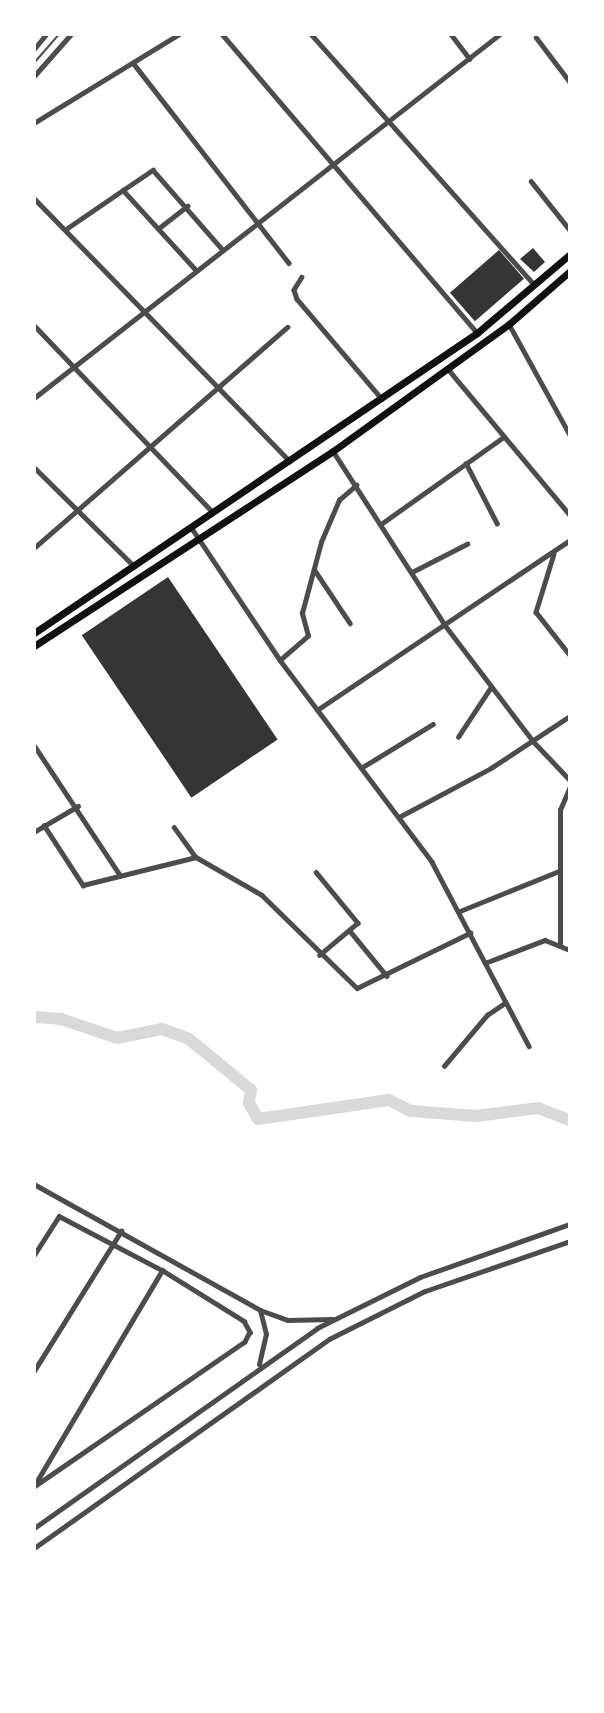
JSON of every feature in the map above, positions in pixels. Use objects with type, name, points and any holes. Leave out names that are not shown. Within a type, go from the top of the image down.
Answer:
[{"type":"main road","points":[[34,633],[477,333],[570,254]]},
{"type":"main road","points":[[34,646],[333,451],[509,324],[570,271]]},
{"type":"street","points":[[34,48],[46,34]]},
{"type":"street","points":[[34,75],[71,34]]},
{"type":"street","points":[[34,123],[134,64],[179,34]]},
{"type":"street","points":[[222,34],[477,333]]},
{"type":"street","points":[[311,34],[385,121],[534,284]]},
{"type":"street","points":[[451,34],[470,59]]},
{"type":"street","points":[[34,398],[385,121],[470,59],[500,34]]},
{"type":"street","points":[[529,34],[539,36],[570,82]]},
{"type":"street","points":[[134,64],[289,263]]},
{"type":"street","points":[[66,229],[153,170],[223,249]]},
{"type":"street","points":[[531,181],[570,230]]},
{"type":"street","points":[[123,190],[196,270]]},
{"type":"street","points":[[34,198],[147,310],[290,461]]},
{"type":"street","points":[[159,228],[187,206]]},
{"type":"street","points":[[302,277],[294,290],[297,299],[382,399]]},
{"type":"street","points":[[509,324],[570,435]]},
{"type":"street","points":[[34,325],[76,366],[213,512]]},
{"type":"street","points":[[34,548],[152,446],[218,384],[287,327]]},
{"type":"street","points":[[448,369],[502,438],[570,515]]},
{"type":"street","points":[[381,524],[502,438]]},
{"type":"street","points":[[333,451],[444,625],[533,741],[570,780]]},
{"type":"street","points":[[466,463],[497,523]]},
{"type":"street","points":[[34,467],[134,566]]},
{"type":"street","points":[[280,660],[308,636],[302,613],[314,569],[339,500],[356,485]]},
{"type":"street","points":[[191,527],[280,660],[399,817],[460,910],[505,1004],[529,1046]]},
{"type":"street","points":[[317,711],[570,540]]},
{"type":"street","points":[[412,572],[467,544]]},
{"type":"street","points":[[554,552],[536,612],[570,655]]},
{"type":"street","points":[[314,569],[350,623]]},
{"type":"street","points":[[458,737],[491,687]]},
{"type":"street","points":[[399,817],[533,741],[570,716]]},
{"type":"street","points":[[361,768],[433,724]]},
{"type":"street","points":[[34,745],[78,806],[120,875]]},
{"type":"street","points":[[561,944],[560,810],[570,786]]},
{"type":"street","points":[[34,832],[78,806]]},
{"type":"street","points":[[44,825],[79,884],[196,857]]},
{"type":"street","points":[[174,827],[196,857],[262,896],[320,955],[357,988],[387,976],[470,933]]},
{"type":"street","points":[[460,910],[559,871]]},
{"type":"street","points":[[316,872],[358,921],[350,931],[320,955]]},
{"type":"street","points":[[350,931],[387,976]]},
{"type":"street","points":[[485,963],[545,940],[561,944],[570,950]]},
{"type":"street","points":[[444,1066],[487,1015],[505,1004]]},
{"type":"street","points":[[34,1184],[260,1310],[287,1320],[334,1319]]},
{"type":"street","points":[[34,1255],[59,1216],[162,1270],[244,1321],[250,1332],[245,1342],[34,1486]]},
{"type":"street","points":[[34,1528],[259,1364],[334,1319],[420,1277],[570,1224]]},
{"type":"street","points":[[34,1371],[121,1231]]},
{"type":"street","points":[[34,1548],[329,1339],[425,1291],[570,1240]]},
{"type":"street","points":[[34,1486],[162,1270]]},
{"type":"street","points":[[259,1364],[266,1334],[260,1310]]},
{"type":"lane","points":[[34,63],[59,34]]},
{"type":"building","points":[[533,248],[545,262],[534,272],[520,259]]},
{"type":"building","points":[[499,250],[524,279],[475,321],[450,293]]},
{"type":"building","points":[[168,577],[278,739],[191,798],[82,635]]},
{"type":"waterway","points":[[34,1017],[61,1019],[117,1038],[162,1029],[189,1039],[251,1090],[249,1103],[258,1119],[389,1100],[411,1111],[476,1116],[538,1108],[570,1120]]}]
